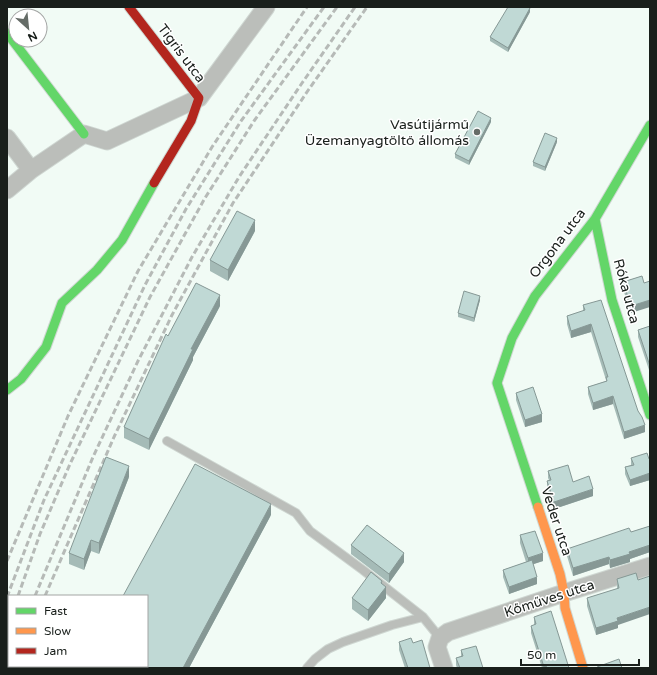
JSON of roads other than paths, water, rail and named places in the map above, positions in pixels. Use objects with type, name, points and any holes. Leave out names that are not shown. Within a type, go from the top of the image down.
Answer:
[{"type":"street","name":"Tigris utca","points":[[129,7],[199,98]]},
{"type":"street","points":[[7,390],[21,379],[46,347],[62,303],[96,270],[122,240],[191,121],[199,98],[266,7]]},
{"type":"street","points":[[7,33],[84,134],[107,141],[199,98]]},
{"type":"street","name":"Orgona utca","points":[[497,383],[512,338],[535,296],[595,219],[650,125]]},
{"type":"street","points":[[7,190],[31,170],[84,134]]},
{"type":"street","points":[[7,138],[31,170]]},
{"type":"street","name":"Róka utca","points":[[595,219],[612,300],[650,415]]},
{"type":"street","name":"Veder utca","points":[[497,383],[560,574],[565,608],[583,668]]},
{"type":"street","name":"Kőműves utca","points":[[444,635],[564,593],[650,566]]},
{"type":"street","points":[[444,635],[437,648],[444,668]]},
{"type":"lane","points":[[168,441],[296,513],[310,531],[363,570],[444,635]]},
{"type":"lane","points":[[307,668],[328,648],[392,625],[423,617]]},
{"type":"railway","points":[[7,561],[68,416],[138,271],[212,147],[307,7]]},
{"type":"railway","points":[[7,597],[44,500],[145,285],[186,209],[241,121],[324,7]]},
{"type":"railway","points":[[18,595],[40,534],[70,464],[150,297],[205,198],[254,121],[337,7]]},
{"type":"railway","points":[[35,595],[93,457],[138,361],[192,257],[239,177],[355,7]]},
{"type":"railway","points":[[45,595],[114,437],[172,315],[233,203],[309,89],[367,7]]},
{"type":"place","name":"Vasútijármű Üzemanyagtöltő állomás","points":[[477,132]]}]
